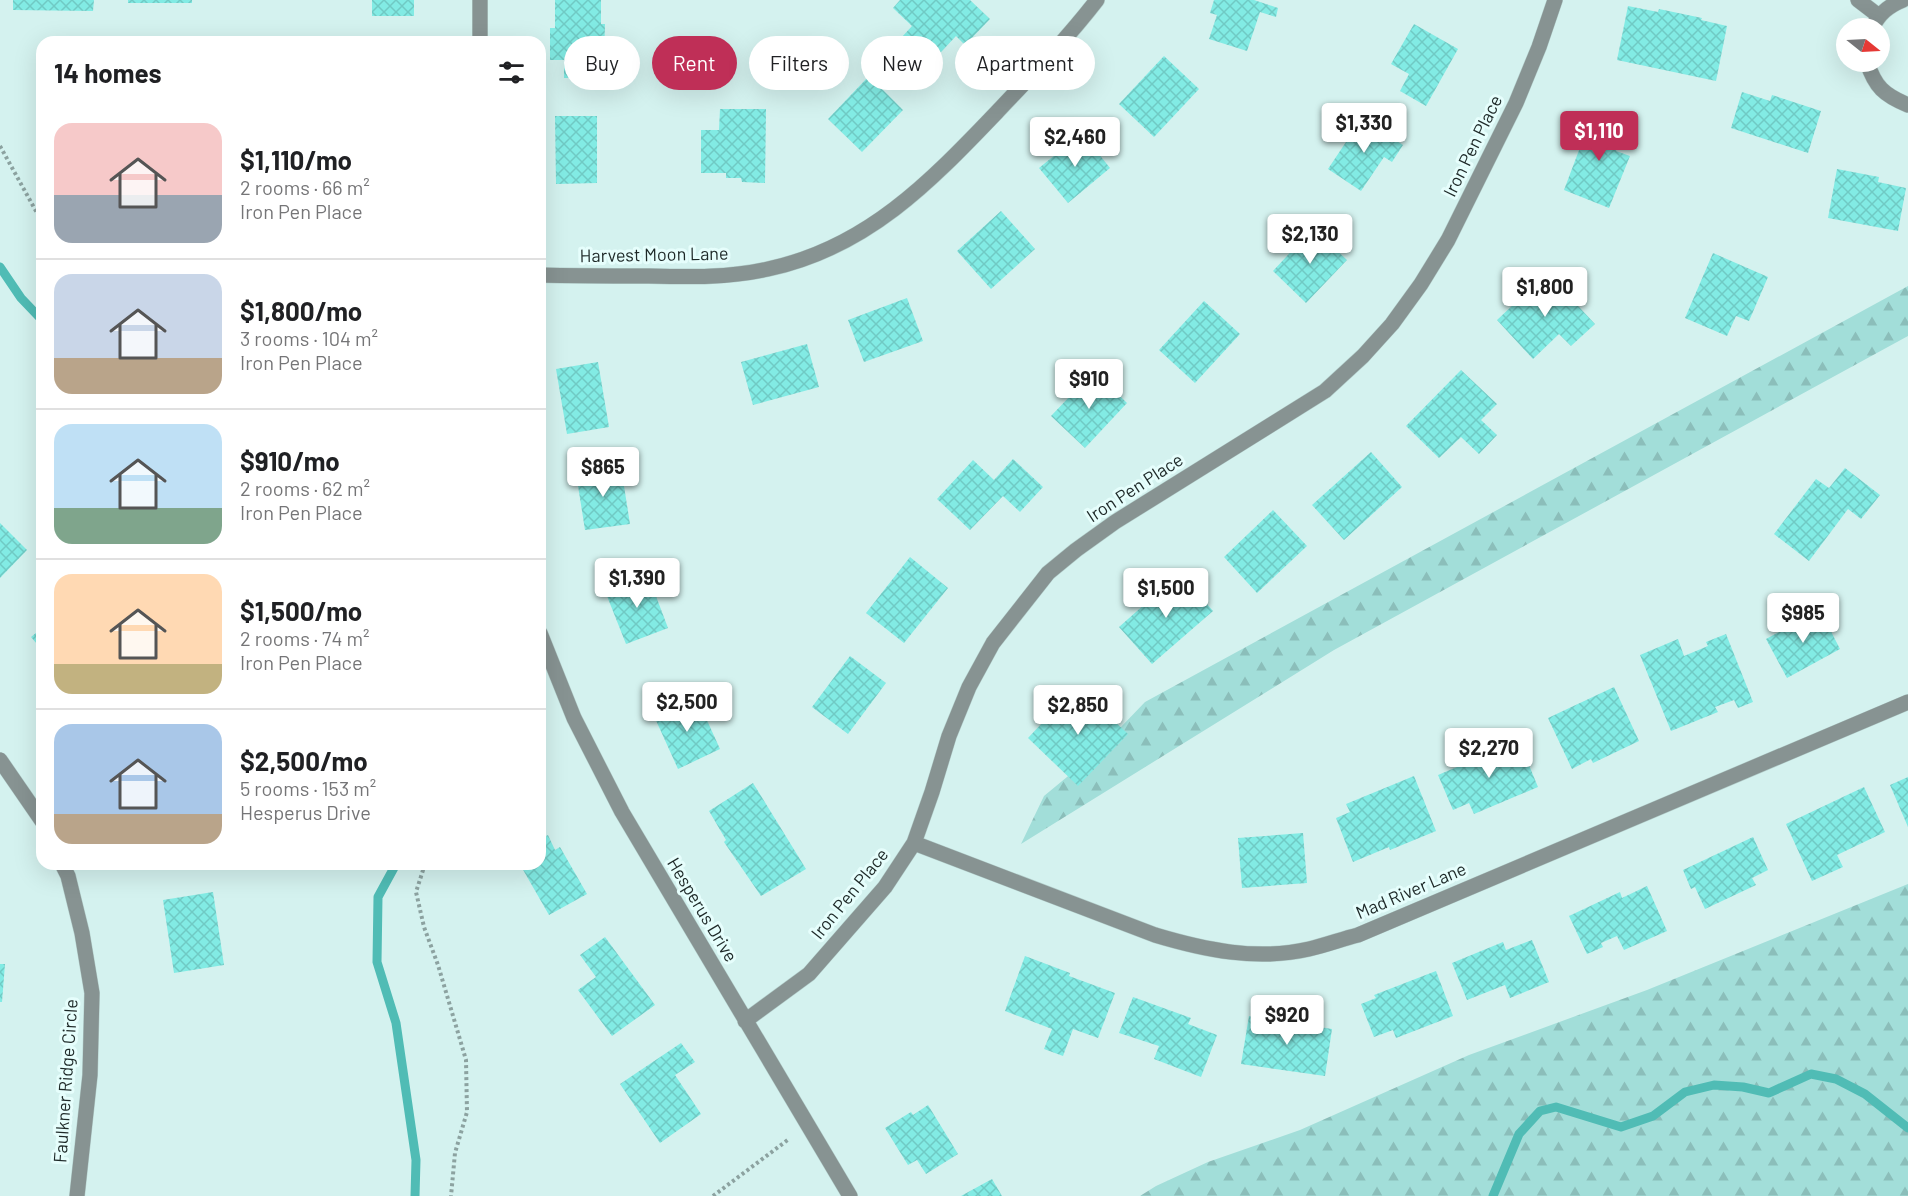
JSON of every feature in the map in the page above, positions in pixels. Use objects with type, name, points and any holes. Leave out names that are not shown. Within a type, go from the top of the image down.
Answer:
[{"type":"street","points":[[480,0],[480,36]]},
{"type":"street","name":"Harvest Moon Lane","points":[[546,275],[707,277],[758,271],[814,255],[861,233],[899,206],[937,174],[1062,44],[1097,0]]},
{"type":"street","name":"Iron Pen Place","points":[[745,1021],[808,974],[885,887],[914,843],[949,736],[969,687],[993,643],[1048,573],[1076,549],[1115,522],[1325,391],[1363,356],[1392,324],[1448,240],[1516,103],[1555,0]]},
{"type":"street","points":[[1858,0],[1872,18]]},
{"type":"street","points":[[1879,18],[1892,4],[1903,0]]},
{"type":"street","points":[[1871,72],[1873,79],[1888,97],[1908,105]]},
{"type":"street","name":"Hesperus Drive","points":[[546,648],[574,718],[621,812],[850,1196]]},
{"type":"street","name":"Mad River Lane","points":[[914,843],[1155,935],[1194,946],[1229,953],[1268,954],[1308,949],[1358,935],[1908,702]]},
{"type":"street","points":[[0,760],[36,812]]},
{"type":"street","name":"Faulkner Ridge Circle","points":[[65,870],[82,933],[92,993],[90,1075],[77,1196]]},
{"type":"path","points":[[0,146],[36,211]]},
{"type":"path","points":[[423,870],[416,892],[424,927],[438,965],[466,1060],[467,1112],[455,1153],[451,1196]]},
{"type":"path","points":[[713,1196],[808,1125]]},
{"type":"green space","points":[[1908,286],[1908,336],[1334,650],[1021,844],[1044,796],[1096,753],[1145,702]]},
{"type":"green space","points":[[1908,884],[1908,1196],[1140,1196],[1208,1162],[1300,1130],[1469,1055],[1647,990]]},
{"type":"building","points":[[13,0],[94,0],[93,11],[13,10]]},
{"type":"building","points":[[128,0],[192,0],[192,3],[128,3]]},
{"type":"building","points":[[372,0],[414,0],[414,16],[372,16]]},
{"type":"building","points":[[555,0],[601,0],[601,24],[605,24],[605,36],[564,36],[564,60],[550,60],[550,28],[555,28]]},
{"type":"building","points":[[900,0],[970,0],[990,19],[974,36],[955,36],[943,50],[943,36],[903,36],[912,26],[893,8]]},
{"type":"building","points":[[1214,0],[1254,0],[1278,8],[1276,17],[1260,12],[1247,51],[1209,39],[1217,15],[1210,13]]},
{"type":"building","points":[[1628,6],[1658,12],[1659,9],[1727,26],[1716,81],[1617,60]]},
{"type":"building","points":[[1414,24],[1458,49],[1426,106],[1400,91],[1409,74],[1391,64]]},
{"type":"building","points":[[1164,56],[1199,89],[1154,137],[1119,104]]},
{"type":"building","points":[[861,84],[861,90],[883,90],[903,110],[862,152],[828,119]]},
{"type":"building","points":[[1742,92],[1770,101],[1772,95],[1821,111],[1808,153],[1731,128]]},
{"type":"building","points":[[720,109],[766,109],[765,183],[742,182],[741,178],[726,178],[726,173],[701,173],[701,130],[719,130]]},
{"type":"building","points":[[1593,113],[1626,126],[1616,151],[1630,156],[1609,208],[1564,190]]},
{"type":"building","points":[[555,116],[597,116],[597,183],[556,184]]},
{"type":"building","points":[[1362,118],[1403,145],[1392,162],[1384,157],[1361,191],[1328,169]]},
{"type":"building","points":[[1082,133],[1110,168],[1068,203],[1039,168]]},
{"type":"building","points":[[1837,169],[1879,177],[1878,182],[1906,188],[1898,231],[1828,218]]},
{"type":"building","points":[[1001,211],[1035,249],[991,289],[957,251]]},
{"type":"building","points":[[1313,228],[1347,260],[1306,303],[1273,271]]},
{"type":"building","points":[[1713,253],[1768,277],[1749,321],[1736,316],[1727,336],[1685,318]]},
{"type":"building","points":[[1547,273],[1595,324],[1571,346],[1559,334],[1533,359],[1497,320]]},
{"type":"building","points":[[907,298],[923,341],[864,362],[848,320]]},
{"type":"building","points":[[1204,301],[1240,334],[1195,383],[1159,350]]},
{"type":"building","points":[[807,344],[819,387],[753,405],[741,362]]},
{"type":"building","points":[[598,362],[609,427],[567,434],[556,369]]},
{"type":"building","points":[[1461,370],[1497,404],[1481,420],[1497,435],[1479,454],[1461,437],[1439,458],[1406,426]]},
{"type":"building","points":[[1094,371],[1127,403],[1085,448],[1051,416]]},
{"type":"building","points":[[1371,452],[1402,487],[1344,540],[1312,505]]},
{"type":"building","points":[[1013,459],[1043,487],[1020,512],[1003,496],[970,530],[937,499],[973,460],[994,480]]},
{"type":"building","points":[[621,467],[630,524],[585,530],[576,473]]},
{"type":"building","points":[[1845,468],[1880,495],[1861,519],[1848,509],[1809,561],[1774,534],[1816,479],[1829,488]]},
{"type":"building","points":[[1273,510],[1307,546],[1257,593],[1224,557]]},
{"type":"building","points":[[0,523],[27,550],[0,578]]},
{"type":"building","points":[[910,557],[948,588],[904,643],[866,613]]},
{"type":"building","points":[[1180,573],[1213,611],[1152,664],[1119,627]]},
{"type":"building","points":[[648,575],[668,628],[626,644],[605,591]]},
{"type":"building","points":[[1820,610],[1840,649],[1787,678],[1766,639]]},
{"type":"building","points":[[36,633],[36,643],[31,637]]},
{"type":"building","points":[[1726,634],[1753,702],[1738,708],[1734,700],[1715,707],[1718,712],[1671,731],[1640,655],[1678,639],[1684,656],[1708,646],[1706,642]]},
{"type":"building","points":[[850,656],[886,683],[848,734],[812,707]]},
{"type":"building","points":[[1077,686],[1128,734],[1078,786],[1028,738]]},
{"type":"building","points":[[1614,687],[1639,741],[1593,763],[1591,759],[1572,769],[1548,718]]},
{"type":"building","points":[[696,696],[720,749],[678,769],[654,716]]},
{"type":"building","points":[[1519,741],[1538,787],[1474,814],[1469,803],[1453,810],[1438,775]]},
{"type":"building","points":[[1414,776],[1436,831],[1353,862],[1336,818],[1350,812],[1346,804]]},
{"type":"building","points":[[1908,777],[1908,827],[1890,785]]},
{"type":"building","points":[[753,783],[806,869],[761,896],[724,842],[726,840],[709,811]]},
{"type":"building","points":[[1864,787],[1885,832],[1837,855],[1843,867],[1812,881],[1786,824]]},
{"type":"building","points":[[1303,833],[1307,883],[1242,888],[1238,838]]},
{"type":"building","points":[[548,835],[555,850],[560,847],[587,894],[549,915],[523,870],[546,870],[546,836]]},
{"type":"building","points":[[1753,837],[1768,870],[1752,878],[1756,885],[1705,909],[1695,887],[1691,889],[1683,870]]},
{"type":"building","points":[[1647,886],[1667,931],[1624,950],[1617,936],[1601,943],[1603,947],[1587,954],[1569,916],[1620,892],[1622,898]]},
{"type":"building","points":[[213,892],[224,965],[174,973],[163,900]]},
{"type":"building","points":[[605,937],[655,1005],[612,1036],[578,990],[596,977],[580,955]]},
{"type":"building","points":[[1532,940],[1549,982],[1510,998],[1505,985],[1467,1000],[1452,963],[1503,942],[1506,950]]},
{"type":"building","points":[[1025,956],[1115,993],[1098,1038],[1073,1029],[1063,1056],[1044,1049],[1052,1029],[1005,1011]]},
{"type":"building","points":[[0,964],[5,964],[2,1002],[0,1002]]},
{"type":"building","points":[[1436,971],[1453,1016],[1396,1038],[1393,1030],[1374,1037],[1361,1004],[1376,998],[1374,995]]},
{"type":"building","points":[[1133,997],[1191,1018],[1188,1024],[1217,1035],[1201,1077],[1154,1059],[1159,1046],[1119,1033]]},
{"type":"building","points":[[1249,1016],[1332,1029],[1325,1076],[1241,1064]]},
{"type":"building","points":[[681,1043],[695,1062],[675,1075],[701,1114],[660,1143],[620,1084]]},
{"type":"building","points":[[928,1105],[958,1154],[926,1174],[917,1160],[908,1165],[885,1128],[911,1112],[913,1115]]},
{"type":"building","points":[[992,1179],[1002,1196],[961,1196]]},
{"type":"waterway","points":[[0,267],[21,298],[36,314]]},
{"type":"waterway","points":[[393,870],[378,897],[377,962],[396,1023],[416,1160],[415,1196]]},
{"type":"waterway","points":[[1493,1196],[1519,1134],[1540,1111],[1556,1107],[1621,1127],[1653,1116],[1685,1092],[1714,1085],[1743,1087],[1769,1093],[1811,1074],[1836,1079],[1865,1094],[1908,1128]]}]
